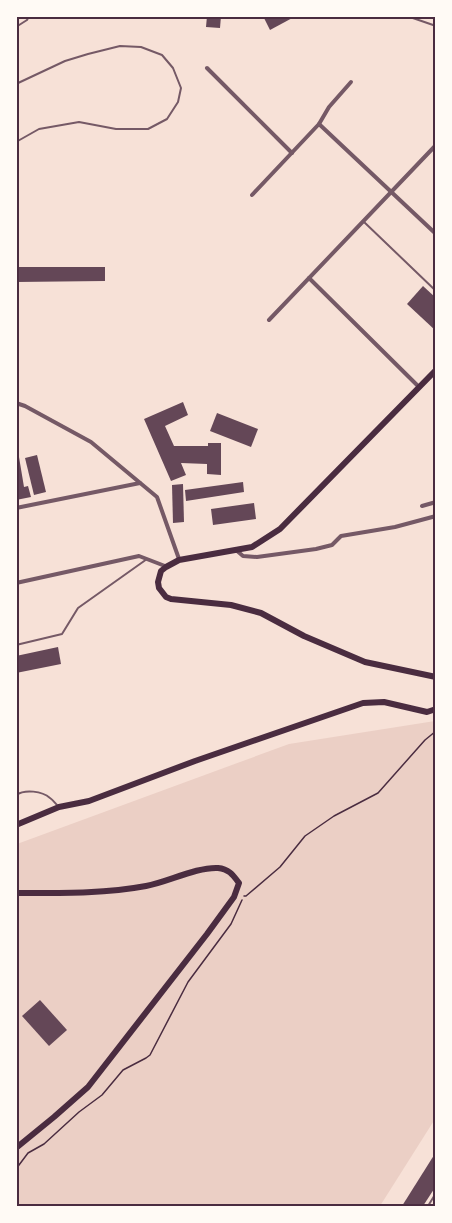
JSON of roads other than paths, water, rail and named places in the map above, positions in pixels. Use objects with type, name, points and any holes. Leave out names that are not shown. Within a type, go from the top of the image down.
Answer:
[{"type":"main road","points":[[435,370],[280,529],[252,547],[179,560],[166,567],[159,576],[158,582],[162,593],[171,599],[231,605],[261,613],[304,636],[365,662],[435,677]]},
{"type":"main road","points":[[16,825],[59,807],[89,801],[195,761],[363,703],[384,702],[428,712],[435,710]]},
{"type":"main road","points":[[16,892],[109,891],[148,886],[201,870],[218,868],[231,872],[239,883],[234,897],[207,934],[88,1087],[16,1148]]},
{"type":"street","points":[[207,68],[292,153]]},
{"type":"street","points":[[252,195],[319,124],[329,107],[351,82]]},
{"type":"street","points":[[319,124],[435,234]]},
{"type":"street","points":[[269,320],[435,145]]},
{"type":"street","points":[[309,278],[419,387]]},
{"type":"street","points":[[16,403],[91,442],[157,497],[179,560]]},
{"type":"street","points":[[16,508],[141,483]]},
{"type":"street","points":[[422,506],[435,502]]},
{"type":"street","points":[[235,550],[243,556],[257,556],[316,549],[332,545],[341,536],[395,527],[435,516]]},
{"type":"street","points":[[16,583],[139,556],[166,567]]},
{"type":"lane","points":[[16,27],[27,21],[29,16]]},
{"type":"lane","points":[[407,16],[435,26]]},
{"type":"lane","points":[[16,84],[65,61],[120,46],[141,47],[162,55],[173,68],[181,88],[178,102],[167,119],[148,129],[116,129],[79,122],[39,129],[16,142]]},
{"type":"lane","points":[[363,221],[435,291]]},
{"type":"lane","points":[[16,645],[62,634],[78,608],[147,559]]},
{"type":"lane","points":[[16,795],[23,790],[49,796],[59,807]]},
{"type":"lane","points":[[428,1206],[435,1193]]}]
